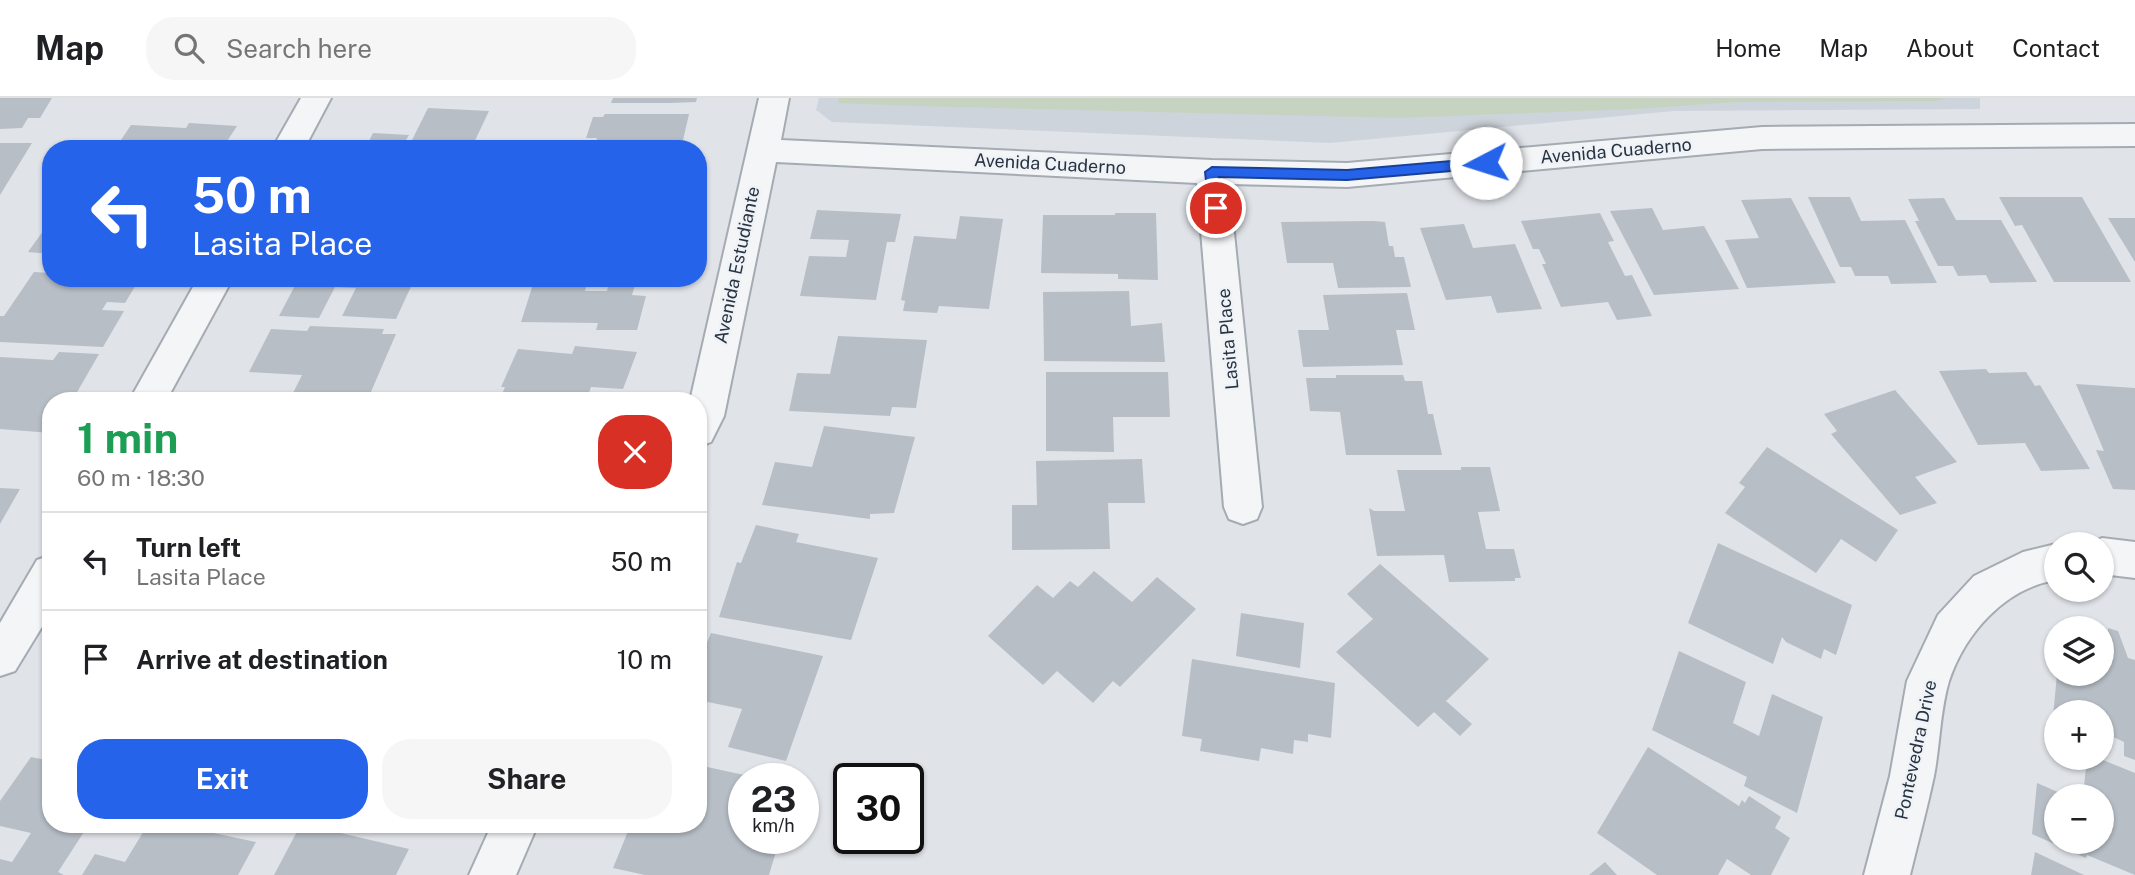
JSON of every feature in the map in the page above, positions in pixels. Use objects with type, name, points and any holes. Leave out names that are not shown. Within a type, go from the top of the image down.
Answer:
[{"type":"street","points":[[293,140],[316,98]]},
{"type":"street","name":"Avenida Estudiante","points":[[707,407],[774,98]]},
{"type":"street","name":"Avenida Cuaderno","points":[[762,150],[1212,172],[1347,175],[1762,138],[2135,135]]},
{"type":"street","name":"Lasita Place","points":[[1212,172],[1243,506]]},
{"type":"street","points":[[152,392],[211,287]]},
{"type":"street","points":[[2114,557],[2135,560]]},
{"type":"street","name":"Pontevedra Drive","points":[[1887,875],[1912,776],[1928,681],[1953,628],[1988,589],[2036,565],[2044,564]]},
{"type":"street","points":[[0,657],[20,629],[42,589]]},
{"type":"street","points":[[492,875],[512,833]]},
{"type":"shaded area","points":[[819,98],[1980,98],[1980,109],[1674,111],[1330,143],[832,122],[816,110]]},
{"type":"green space","points":[[839,98],[1947,98],[1935,101],[1739,102],[1636,109],[1398,118],[914,106],[838,103]]},
{"type":"building","points":[[0,98],[52,98],[40,118],[28,118],[22,128],[0,129]]},
{"type":"building","points":[[613,98],[697,98],[696,102],[611,103]]},
{"type":"building","points":[[428,108],[489,111],[475,140],[412,140]]},
{"type":"building","points":[[605,114],[689,114],[683,140],[586,138],[593,117],[603,117]]},
{"type":"building","points":[[189,123],[237,126],[228,140],[121,140],[131,125],[186,128]]},
{"type":"building","points":[[373,133],[409,135],[406,140],[370,140]]},
{"type":"building","points":[[0,143],[32,143],[0,195]]},
{"type":"building","points":[[1808,197],[1850,197],[1861,221],[1905,220],[1937,283],[1891,284],[1888,276],[1855,276],[1851,267],[1840,267]]},
{"type":"building","points":[[1999,197],[2082,197],[2131,282],[2054,282],[2022,225],[2015,226]]},
{"type":"building","points":[[1791,198],[1836,283],[1747,288],[1725,240],[1759,238],[1741,200]]},
{"type":"building","points":[[1944,198],[1956,220],[2001,220],[2037,282],[1990,283],[1986,275],[1958,276],[1953,266],[1938,266],[1915,221],[1919,221],[1908,199]]},
{"type":"building","points":[[1652,208],[1663,230],[1704,226],[1739,289],[1654,295],[1610,211]]},
{"type":"building","points":[[817,210],[901,214],[895,242],[887,242],[876,300],[800,296],[809,256],[846,257],[849,240],[810,239]]},
{"type":"building","points":[[1156,213],[1158,280],[1118,279],[1118,274],[1041,273],[1043,215]]},
{"type":"building","points":[[1600,213],[1614,241],[1608,242],[1625,276],[1632,275],[1652,316],[1617,320],[1608,302],[1561,307],[1542,264],[1546,264],[1539,249],[1533,249],[1521,221]]},
{"type":"building","points":[[960,216],[1003,219],[989,309],[939,306],[937,313],[903,311],[905,301],[901,300],[914,236],[956,239]]},
{"type":"building","points":[[2108,218],[2135,218],[2135,262]]},
{"type":"building","points":[[1281,222],[1385,222],[1389,246],[1393,246],[1395,257],[1404,257],[1411,287],[1338,288],[1333,263],[1287,263]]},
{"type":"building","points":[[1464,224],[1473,248],[1515,244],[1542,309],[1497,313],[1491,296],[1446,300],[1420,228]]},
{"type":"building","points":[[42,233],[42,253],[28,252]]},
{"type":"building","points":[[34,272],[42,272],[42,287],[135,287],[125,303],[107,302],[102,310],[124,311],[103,347],[0,342],[0,316],[4,316]]},
{"type":"building","points":[[294,287],[335,287],[319,318],[279,316]]},
{"type":"building","points":[[335,287],[411,287],[396,319],[342,316],[356,288]]},
{"type":"building","points":[[532,287],[586,287],[585,291],[607,291],[608,287],[634,287],[632,295],[646,296],[637,330],[596,330],[598,323],[521,322]]},
{"type":"building","points":[[1129,291],[1131,326],[1162,323],[1165,362],[1044,361],[1043,292]]},
{"type":"building","points":[[1407,293],[1415,330],[1396,330],[1403,365],[1303,367],[1298,330],[1329,330],[1323,295]]},
{"type":"building","points":[[310,326],[384,329],[382,334],[396,334],[371,392],[294,392],[302,375],[249,372],[271,329],[307,331]]},
{"type":"building","points":[[838,336],[927,340],[916,408],[892,407],[890,416],[789,411],[797,373],[830,374]]},
{"type":"building","points":[[575,346],[637,352],[623,389],[591,387],[589,392],[503,392],[505,387],[501,387],[518,349],[572,354]]},
{"type":"building","points":[[59,352],[99,354],[77,392],[42,392],[42,432],[0,429],[0,357],[53,360]]},
{"type":"building","points":[[1986,369],[1989,373],[2026,372],[2035,386],[2040,385],[2090,469],[2041,471],[2025,443],[1978,445],[1939,371]]},
{"type":"building","points":[[1046,372],[1168,372],[1170,417],[1113,417],[1114,452],[1046,451]]},
{"type":"building","points":[[1336,375],[1403,375],[1405,381],[1422,381],[1428,414],[1433,414],[1442,455],[1346,455],[1340,412],[1310,411],[1306,378],[1336,378]]},
{"type":"building","points":[[2076,384],[2135,388],[2135,490],[2113,489],[2096,450],[2104,451]]},
{"type":"building","points":[[1895,390],[1957,462],[1915,477],[1937,503],[1900,515],[1831,434],[1837,431],[1824,414]]},
{"type":"building","points":[[824,426],[915,437],[894,513],[870,514],[870,519],[762,505],[775,462],[812,467]]},
{"type":"building","points":[[1767,447],[1898,530],[1876,562],[1841,539],[1816,573],[1725,513],[1745,487],[1739,483]]},
{"type":"building","points":[[1142,459],[1145,503],[1108,503],[1110,549],[1012,550],[1012,505],[1037,505],[1036,461]]},
{"type":"building","points":[[1461,467],[1490,467],[1500,511],[1478,512],[1486,549],[1514,549],[1521,578],[1515,578],[1515,581],[1449,582],[1444,555],[1377,556],[1369,508],[1374,511],[1405,511],[1397,470],[1461,470]]},
{"type":"building","points":[[0,488],[20,489],[0,524]]},
{"type":"building","points":[[756,525],[799,534],[796,542],[878,558],[851,640],[719,617],[737,562],[741,563]]},
{"type":"building","points":[[1718,543],[1852,605],[1836,655],[1824,649],[1821,659],[1786,642],[1782,637],[1773,664],[1688,623]]},
{"type":"building","points":[[1380,564],[1489,659],[1446,701],[1472,724],[1460,736],[1434,712],[1418,727],[1336,652],[1373,619],[1347,594]]},
{"type":"building","points":[[1094,571],[1132,602],[1157,577],[1196,609],[1120,687],[1113,681],[1093,703],[1057,671],[1043,685],[988,636],[1037,585],[1053,598],[1070,581],[1078,587]]},
{"type":"building","points":[[1241,613],[1304,623],[1300,668],[1236,656]]},
{"type":"building","points":[[2114,630],[2118,631],[2128,658],[2135,660],[2135,760],[2124,756],[2124,742],[2114,737],[2114,700],[2055,700],[2056,686],[2114,686]]},
{"type":"building","points":[[711,633],[823,656],[786,761],[728,747],[742,709],[707,702],[707,643]]},
{"type":"building","points":[[1679,651],[1746,682],[1733,723],[1759,736],[1772,694],[1823,717],[1797,813],[1744,786],[1747,777],[1652,730]]},
{"type":"building","points":[[1192,659],[1335,683],[1331,738],[1308,734],[1308,742],[1294,740],[1293,754],[1261,748],[1259,761],[1200,751],[1202,739],[1182,736]]},
{"type":"building","points":[[1648,747],[1739,806],[1742,800],[1745,803],[1749,796],[1781,817],[1775,828],[1790,838],[1771,875],[1751,875],[1727,859],[1718,875],[1657,875],[1597,833]]},
{"type":"building","points":[[31,757],[42,759],[42,833],[83,833],[58,872],[64,875],[0,875],[0,859],[12,862],[31,833],[0,826],[0,801]]},
{"type":"building","points":[[2114,764],[2135,773],[2135,875],[2087,855],[2086,858],[2077,854],[2114,854],[2114,784],[2084,784],[2086,770],[2114,770]]},
{"type":"building","points":[[707,767],[728,772],[728,854],[775,854],[769,875],[645,875],[613,868],[627,833],[707,833]]},
{"type":"building","points":[[2037,783],[2044,786],[2044,839],[2032,834]]},
{"type":"building","points":[[143,833],[213,833],[256,842],[238,875],[82,875],[95,854],[125,862]]},
{"type":"building","points":[[296,833],[340,833],[409,849],[396,875],[274,875]]},
{"type":"building","points":[[2035,852],[2084,875],[2031,875]]},
{"type":"building","points":[[1605,862],[1617,875],[1589,875]]},
{"type":"route","points":[[1216,208],[1212,172],[1347,175],[1486,163]]}]
